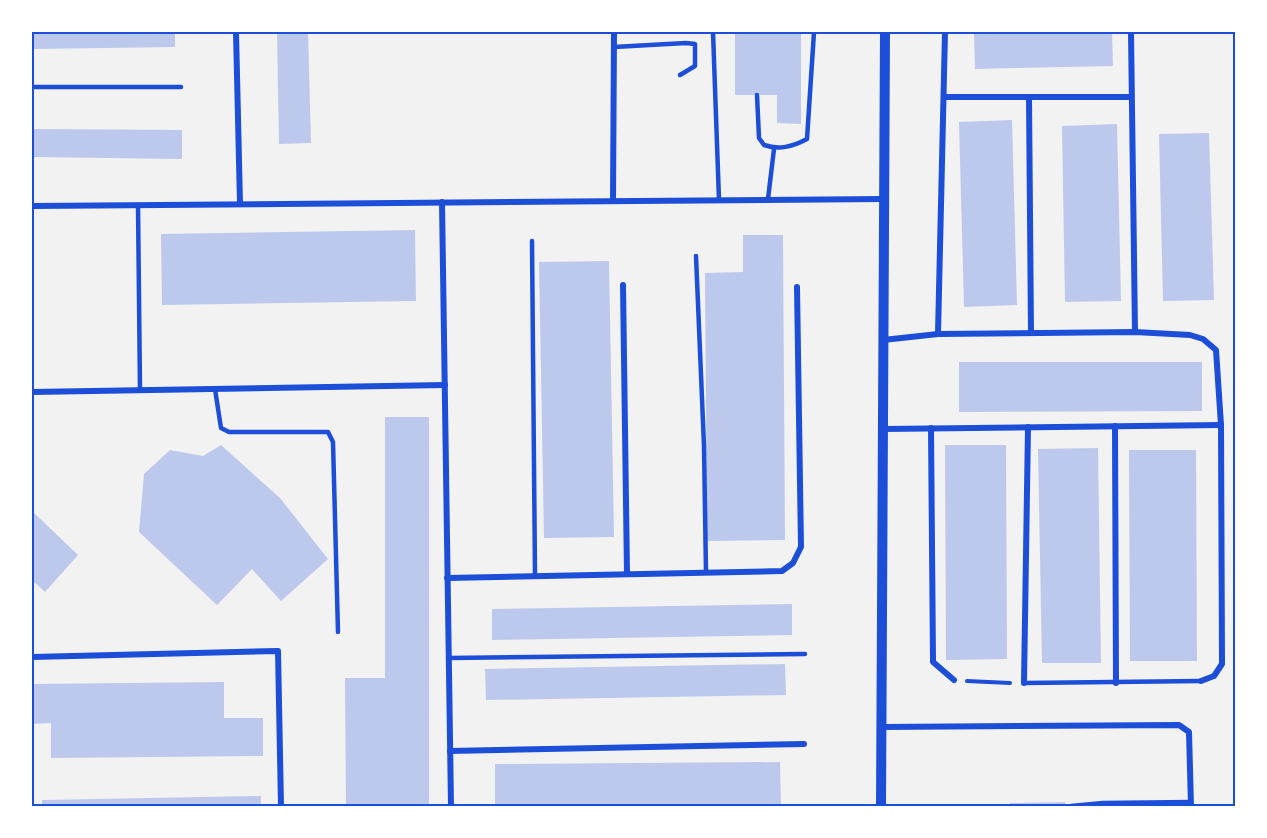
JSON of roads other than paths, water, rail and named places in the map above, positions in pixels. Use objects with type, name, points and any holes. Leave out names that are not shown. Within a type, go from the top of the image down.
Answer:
[{"type":"street","points":[[236,32],[240,204]]},
{"type":"street","points":[[613,201],[614,32]]},
{"type":"street","points":[[881,807],[885,32]]},
{"type":"street","points":[[938,334],[945,32]]},
{"type":"street","points":[[1131,32],[1135,332]]},
{"type":"street","points":[[944,97],[1131,97]]},
{"type":"street","points":[[1029,98],[1031,333]]},
{"type":"street","points":[[32,206],[883,199]]},
{"type":"street","points":[[442,202],[451,807]]},
{"type":"street","points":[[623,285],[627,574]]},
{"type":"street","points":[[447,578],[782,571],[793,563],[801,548],[797,287]]},
{"type":"street","points":[[882,340],[938,334],[1135,332],[1190,335],[1203,339],[1216,350],[1221,425],[1222,664],[1214,676],[1201,681]]},
{"type":"street","points":[[32,392],[445,385]]},
{"type":"street","points":[[882,429],[1221,425]]},
{"type":"street","points":[[1115,426],[1116,683]]},
{"type":"street","points":[[1024,683],[1028,427]]},
{"type":"street","points":[[931,428],[933,662],[954,680]]},
{"type":"street","points":[[32,657],[278,651],[281,807]]},
{"type":"street","points":[[881,727],[1179,724],[1189,732],[1191,804]]},
{"type":"street","points":[[450,751],[804,744]]},
{"type":"lane","points":[[713,32],[719,200]]},
{"type":"lane","points":[[757,95],[759,138],[764,145],[774,149],[795,146],[807,139],[814,32]]},
{"type":"lane","points":[[614,47],[695,44],[694,66],[680,75]]},
{"type":"lane","points":[[32,87],[181,87]]},
{"type":"lane","points":[[768,200],[774,149]]},
{"type":"lane","points":[[138,205],[140,390]]},
{"type":"lane","points":[[532,241],[535,576]]},
{"type":"lane","points":[[696,256],[704,446],[706,572]]},
{"type":"lane","points":[[216,389],[219,422],[221,428],[229,432],[328,432],[333,442],[338,632]]},
{"type":"lane","points":[[449,658],[805,654]]},
{"type":"lane","points":[[1024,683],[1201,681]]},
{"type":"lane","points":[[1071,806],[1103,803],[1191,804]]}]
